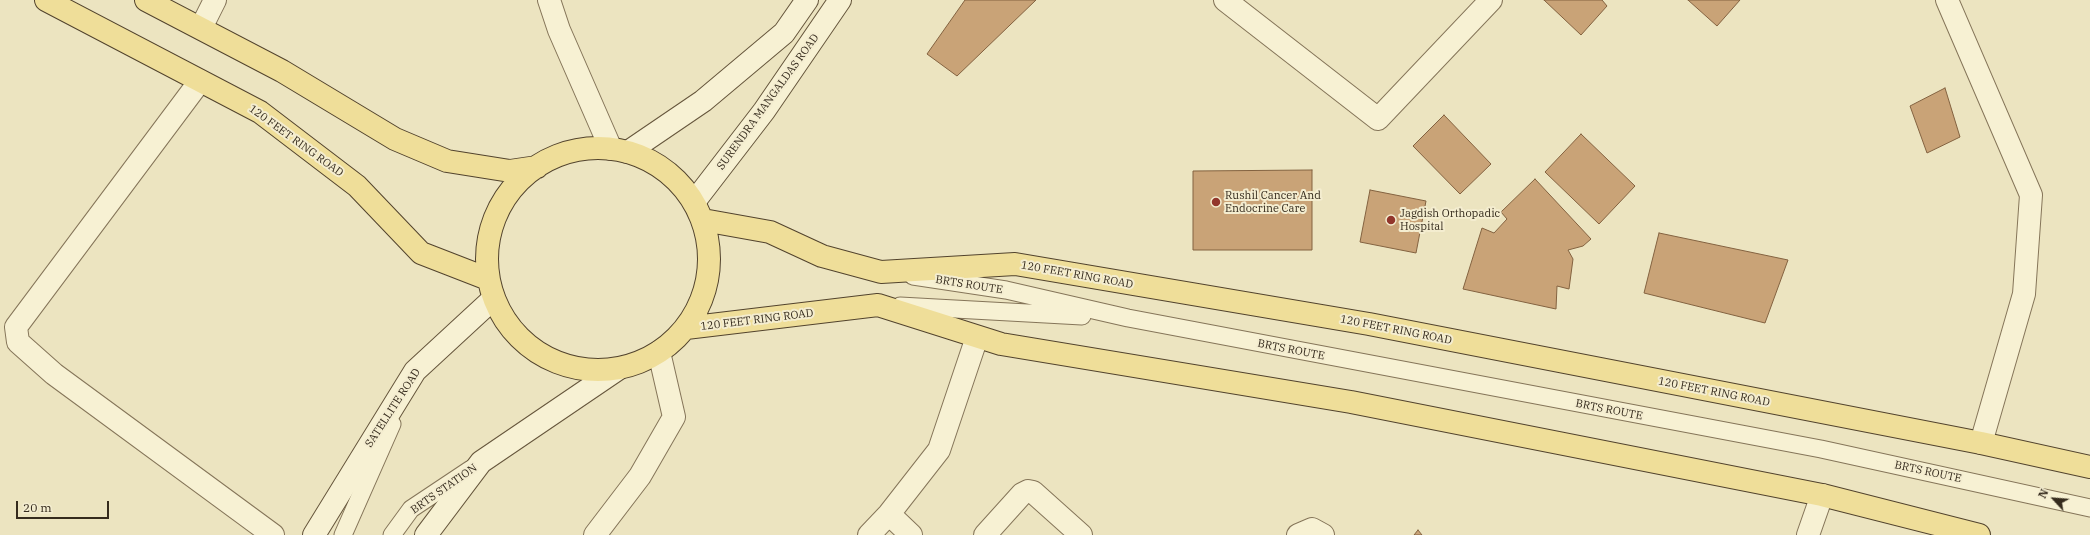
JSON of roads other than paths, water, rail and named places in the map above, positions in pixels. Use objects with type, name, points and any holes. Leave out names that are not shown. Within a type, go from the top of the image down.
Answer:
[{"type":"main road","name":"120 FEET RING ROAD","points":[[46,0],[260,112],[357,186],[421,253],[491,289]]},
{"type":"main road","points":[[146,0],[282,71],[395,139],[448,161],[510,171],[537,167]]},
{"type":"main road","points":[[585,149],[620,150],[648,160],[666,171],[682,185],[698,211],[709,248],[708,276],[700,303],[686,328],[659,352],[639,363],[618,369],[592,371],[567,367],[543,357],[522,341],[505,321],[491,289],[487,253],[491,228],[502,204],[517,183],[537,167],[560,155],[585,149]]},
{"type":"main road","name":"120 FEET RING ROAD","points":[[698,211],[770,232],[822,256],[880,272],[1015,264],[1369,324],[1981,443],[2090,467]]},
{"type":"main road","name":"120 FEET RING ROAD","points":[[686,328],[878,305],[1001,344],[1351,402],[1822,495],[1979,535]]},
{"type":"street","points":[[201,28],[215,0]]},
{"type":"street","points":[[549,0],[559,30],[620,150],[703,101],[784,33],[807,0]]},
{"type":"street","name":"SURENDRA MANGALDAS ROAD","points":[[698,211],[840,0]]},
{"type":"street","points":[[1225,0],[1378,119],[1491,0]]},
{"type":"street","points":[[1947,0],[2031,195],[2024,294],[1981,443]]},
{"type":"street","points":[[200,81],[16,327],[18,342],[54,374],[273,535]]},
{"type":"street","name":"SATELLITE ROAD","points":[[314,535],[416,371],[491,289]]},
{"type":"street","points":[[869,535],[889,514],[939,450],[977,337]]},
{"type":"street","points":[[595,535],[640,476],[674,417],[659,352]]},
{"type":"street","points":[[426,535],[481,462],[618,369]]},
{"type":"street","points":[[985,535],[1022,494],[1028,491],[1033,492],[1081,535]]},
{"type":"street","points":[[1808,535],[1822,495]]},
{"type":"street","points":[[889,514],[912,535]]},
{"type":"street","points":[[1298,535],[1312,529],[1323,535]]},
{"type":"lane","name":"BRTS ROUTE","points":[[880,272],[1006,290],[1128,318],[1821,449],[2090,508]]},
{"type":"lane","name":"BRTS ROUTE","points":[[878,305],[1128,318]]},
{"type":"lane","points":[[343,535],[416,371]]},
{"type":"lane","name":"BRTS STATION","points":[[392,535],[411,509],[481,462]]},
{"type":"place","name":"Rushil Cancer And Endocrine Care","points":[[1216,202]]},
{"type":"place","name":"Jagdish Orthopadic Hospital","points":[[1391,220]]}]
